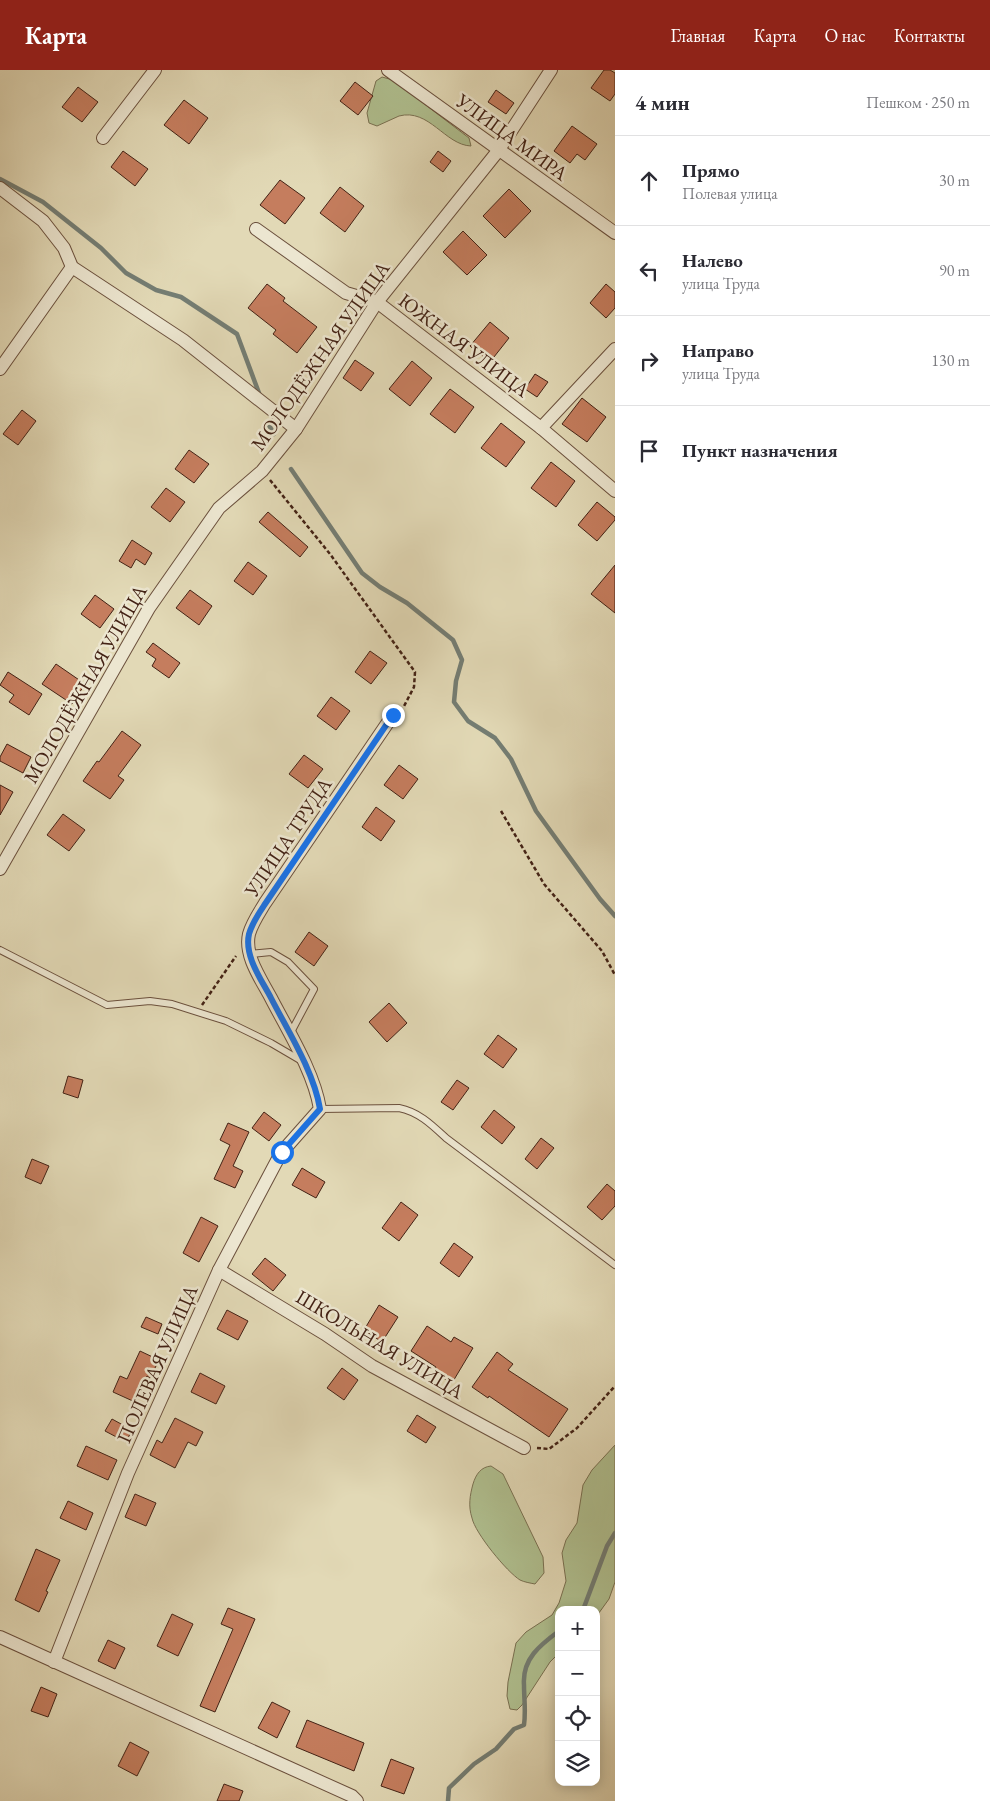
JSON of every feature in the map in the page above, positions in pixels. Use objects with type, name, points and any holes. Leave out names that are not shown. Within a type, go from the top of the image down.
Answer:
[{"type":"street","points":[[103,138],[155,70]]},
{"type":"street","name":"УЛИЦА МИРА","points":[[388,70],[615,233]]},
{"type":"street","name":"МОЛОДЁЖНАЯ УЛИЦА","points":[[0,869],[149,608],[219,508],[262,470],[296,430],[377,302],[498,150],[551,70]]},
{"type":"street","points":[[0,188],[43,220],[64,248],[72,267],[183,340],[296,430]]},
{"type":"street","name":"ЮЖНАЯ УЛИЦА","points":[[256,229],[346,293],[377,302],[540,428],[615,491]]},
{"type":"street","points":[[0,369],[72,267]]},
{"type":"street","points":[[540,428],[615,349]]},
{"type":"street","name":"УЛИЦА ТРУДА","points":[[319,1103],[303,1061],[251,959],[249,937],[254,921],[265,904],[398,712]]},
{"type":"street","name":"ПОЛЕВАЯ УЛИЦА","points":[[54,1662],[128,1473],[219,1270],[282,1152],[319,1103]]},
{"type":"street","name":"ШКОЛЬНАЯ УЛИЦА","points":[[219,1270],[325,1334],[372,1366],[524,1448]]},
{"type":"street","points":[[0,1637],[352,1796],[358,1801]]},
{"type":"lane","points":[[0,950],[107,1005],[150,1001],[172,1004],[226,1021],[271,1042],[303,1061]]},
{"type":"lane","points":[[250,954],[271,952],[288,962],[314,989],[290,1035]]},
{"type":"lane","points":[[319,1103],[400,1108],[410,1110],[421,1116],[446,1138],[615,1265]]},
{"type":"path","points":[[262,470],[330,554],[415,672],[414,687],[398,712]]},
{"type":"path","points":[[501,811],[544,884],[602,951],[615,975]]},
{"type":"path","points":[[197,1012],[249,937]]},
{"type":"path","points":[[524,1448],[549,1449],[577,1428],[615,1386]]},
{"type":"green space","points":[[382,77],[393,80],[469,138],[471,146],[453,140],[419,117],[410,115],[399,116],[377,126],[369,123],[367,113],[376,81]]},
{"type":"green space","points":[[615,1445],[615,1582],[609,1599],[600,1611],[600,1606],[557,1606],[566,1581],[562,1553],[566,1540],[577,1523],[583,1485],[592,1470]]},
{"type":"green space","points":[[491,1466],[503,1474],[543,1557],[544,1573],[535,1584],[525,1582],[514,1576],[492,1552],[474,1525],[470,1505],[473,1484],[479,1472]]},
{"type":"green space","points":[[555,1610],[555,1657],[522,1705],[517,1710],[510,1709],[507,1696],[508,1682],[516,1643],[526,1632],[552,1615]]},
{"type":"building","points":[[604,70],[610,70],[615,73],[615,94],[610,101],[591,88]]},
{"type":"building","points":[[355,82],[373,96],[358,115],[340,101]]},
{"type":"building","points":[[78,87],[98,102],[82,122],[62,107]]},
{"type":"building","points":[[496,90],[514,103],[506,114],[488,102]]},
{"type":"building","points":[[184,100],[208,118],[189,144],[164,125]]},
{"type":"building","points":[[572,126],[597,144],[585,160],[577,154],[570,163],[554,151]]},
{"type":"building","points":[[123,151],[148,169],[135,186],[111,167]]},
{"type":"building","points":[[438,151],[451,161],[443,172],[430,162]]},
{"type":"building","points":[[280,180],[305,198],[285,224],[260,205]]},
{"type":"building","points":[[340,187],[364,206],[345,232],[320,213]]},
{"type":"building","points":[[509,189],[531,211],[505,238],[483,216]]},
{"type":"building","points":[[463,231],[487,255],[467,275],[443,252]]},
{"type":"building","points":[[267,284],[285,298],[283,301],[317,327],[297,353],[273,334],[276,330],[248,308]]},
{"type":"building","points":[[606,284],[615,292],[615,308],[606,318],[590,303]]},
{"type":"building","points":[[490,322],[509,338],[490,362],[470,346]]},
{"type":"building","points":[[355,360],[374,373],[361,391],[343,378]]},
{"type":"building","points":[[412,361],[432,378],[410,406],[389,389]]},
{"type":"building","points":[[535,374],[548,382],[537,397],[525,389]]},
{"type":"building","points":[[450,389],[474,407],[455,433],[430,414]]},
{"type":"building","points":[[582,398],[606,417],[587,442],[562,424]]},
{"type":"building","points":[[22,410],[36,421],[18,445],[3,434]]},
{"type":"building","points":[[501,423],[525,442],[506,467],[481,448]]},
{"type":"building","points":[[189,450],[209,464],[194,483],[175,469]]},
{"type":"building","points":[[551,462],[575,481],[556,507],[531,488]]},
{"type":"building","points":[[166,488],[185,502],[170,522],[151,507]]},
{"type":"building","points":[[597,502],[615,517],[615,520],[597,541],[578,525]]},
{"type":"building","points":[[268,512],[308,547],[300,557],[259,522]]},
{"type":"building","points":[[132,540],[152,553],[145,565],[136,559],[131,568],[119,561]]},
{"type":"building","points":[[248,562],[267,576],[253,595],[234,581]]},
{"type":"building","points":[[615,565],[615,613],[591,594]]},
{"type":"building","points":[[190,590],[212,606],[199,625],[176,608]]},
{"type":"building","points":[[95,595],[114,609],[100,628],[81,614]]},
{"type":"building","points":[[153,643],[180,663],[169,678],[152,666],[156,659],[146,652]]},
{"type":"building","points":[[370,651],[387,663],[371,684],[355,672]]},
{"type":"building","points":[[56,664],[85,684],[72,704],[42,684]]},
{"type":"building","points":[[8,672],[42,694],[29,715],[9,702],[14,695],[0,685]]},
{"type":"building","points":[[331,697],[350,711],[336,730],[317,716]]},
{"type":"building","points":[[122,731],[141,745],[118,776],[124,780],[110,799],[83,781]]},
{"type":"building","points":[[7,744],[31,757],[23,773],[0,761],[0,757]]},
{"type":"building","points":[[304,755],[323,769],[308,788],[289,774]]},
{"type":"building","points":[[399,765],[418,779],[403,799],[384,785]]},
{"type":"building","points":[[0,785],[13,792],[0,815]]},
{"type":"building","points":[[376,807],[395,821],[381,841],[362,827]]},
{"type":"building","points":[[63,814],[85,830],[69,851],[47,835]]},
{"type":"building","points":[[309,932],[328,946],[314,966],[295,952]]},
{"type":"building","points":[[389,1003],[407,1023],[387,1042],[369,1022]]},
{"type":"building","points":[[498,1035],[517,1049],[503,1068],[484,1054]]},
{"type":"building","points":[[68,1076],[83,1080],[78,1098],[63,1093]]},
{"type":"building","points":[[457,1080],[469,1088],[453,1110],[441,1102]]},
{"type":"building","points":[[494,1110],[515,1127],[502,1144],[481,1127]]},
{"type":"building","points":[[264,1112],[281,1125],[269,1141],[252,1128]]},
{"type":"building","points":[[228,1123],[249,1132],[233,1166],[243,1171],[235,1188],[214,1179],[230,1145],[220,1140]]},
{"type":"building","points":[[541,1138],[554,1148],[537,1169],[525,1159]]},
{"type":"building","points":[[32,1159],[49,1166],[41,1184],[25,1177]]},
{"type":"building","points":[[302,1168],[325,1182],[316,1198],[292,1185]]},
{"type":"building","points":[[607,1184],[615,1191],[615,1206],[602,1220],[587,1207]]},
{"type":"building","points":[[401,1202],[418,1215],[399,1241],[382,1228]]},
{"type":"building","points":[[201,1217],[218,1226],[199,1262],[183,1253]]},
{"type":"building","points":[[454,1243],[473,1257],[459,1277],[440,1263]]},
{"type":"building","points":[[265,1258],[286,1275],[273,1291],[252,1274]]},
{"type":"building","points":[[379,1305],[398,1317],[382,1342],[364,1330]]},
{"type":"building","points":[[227,1310],[248,1321],[238,1340],[217,1329]]},
{"type":"building","points":[[146,1317],[162,1324],[158,1334],[141,1327]]},
{"type":"building","points":[[427,1326],[451,1342],[454,1337],[473,1348],[452,1383],[433,1372],[436,1367],[411,1351]]},
{"type":"building","points":[[140,1351],[159,1360],[150,1378],[147,1376],[135,1402],[113,1392],[120,1376],[127,1379]]},
{"type":"building","points":[[497,1352],[513,1364],[508,1370],[568,1409],[549,1437],[489,1396],[488,1398],[472,1387]]},
{"type":"building","points":[[342,1368],[358,1380],[344,1400],[327,1388]]},
{"type":"building","points":[[200,1373],[225,1386],[216,1404],[191,1392]]},
{"type":"building","points":[[417,1415],[436,1427],[426,1443],[407,1431]]},
{"type":"building","points":[[175,1418],[203,1432],[196,1446],[188,1442],[175,1468],[150,1455],[157,1440],[162,1443]]},
{"type":"building","points":[[112,1419],[132,1430],[126,1442],[105,1431]]},
{"type":"building","points":[[86,1446],[117,1460],[108,1480],[77,1466]]},
{"type":"building","points":[[135,1494],[156,1503],[146,1526],[125,1517]]},
{"type":"building","points":[[68,1501],[93,1513],[86,1530],[60,1518]]},
{"type":"building","points":[[36,1549],[60,1560],[39,1612],[15,1600]]},
{"type":"building","points":[[228,1608],[255,1619],[215,1712],[200,1706],[233,1629],[221,1624]]},
{"type":"building","points":[[172,1614],[193,1624],[178,1656],[157,1646]]},
{"type":"building","points":[[108,1640],[125,1648],[115,1669],[98,1661]]},
{"type":"building","points":[[41,1687],[57,1694],[48,1717],[31,1711]]},
{"type":"building","points":[[272,1702],[290,1711],[277,1738],[258,1728]]},
{"type":"building","points":[[307,1720],[364,1743],[354,1771],[296,1747]]},
{"type":"building","points":[[130,1742],[149,1752],[137,1776],[118,1766]]},
{"type":"building","points":[[391,1759],[414,1768],[404,1794],[381,1786]]},
{"type":"building","points":[[224,1784],[243,1791],[239,1801],[217,1801]]},
{"type":"waterway","points":[[0,179],[43,202],[101,248],[126,273],[156,290],[181,297],[237,334],[259,393]]},
{"type":"waterway","points":[[267,422],[274,434]]},
{"type":"waterway","points":[[291,469],[362,573],[380,587],[407,603],[453,640],[462,660],[456,681],[454,702],[468,721],[495,738],[511,759],[536,811],[600,899],[615,916]]},
{"type":"waterway","points":[[584,1606],[607,1546],[615,1533]]},
{"type":"waterway","points":[[448,1801],[449,1788],[474,1764],[496,1749],[514,1729],[524,1725],[524,1676],[526,1668],[529,1660],[539,1647],[555,1634]]},
{"type":"route","points":[[282,1152],[320,1109],[318,1097],[303,1061],[251,959],[249,934],[254,921],[265,904],[393,715]]}]
